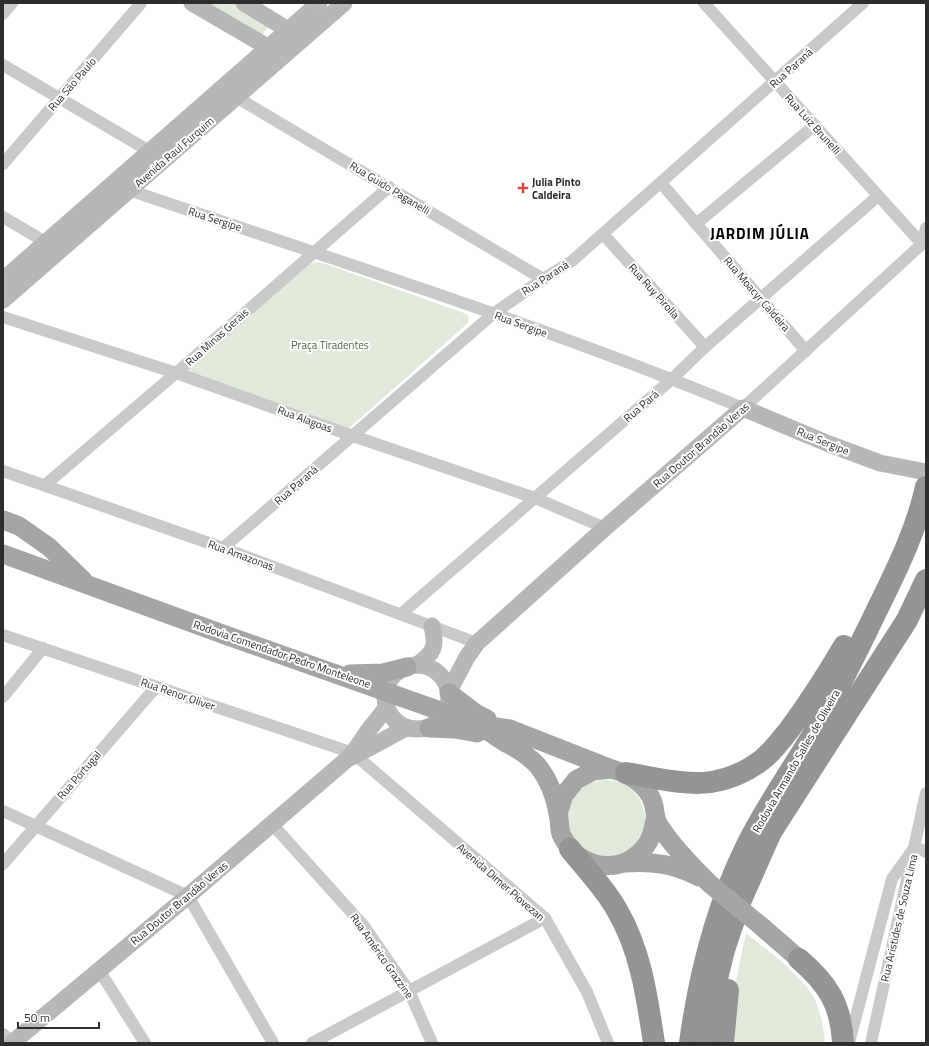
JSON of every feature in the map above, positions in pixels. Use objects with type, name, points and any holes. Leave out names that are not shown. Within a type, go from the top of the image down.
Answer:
[{"type":"highway","name":"Rodovia Armando Salles de Oliveira","points":[[690,1043],[701,981],[713,934],[729,886],[743,853],[769,805],[812,736],[846,672],[901,560],[921,508],[926,487]]},
{"type":"highway","points":[[619,771],[690,783],[710,782],[729,778],[748,770],[764,758],[778,744],[819,688],[857,625],[901,560]]},
{"type":"highway","name":"Rodovia Armando Salles de Oliveira","points":[[706,1043],[712,999],[724,950],[740,902],[771,832],[907,620],[926,580]]},
{"type":"highway","points":[[570,849],[617,909],[631,939],[642,969],[654,1043]]},
{"type":"highway","points":[[723,1043],[728,984],[740,931],[760,856]]},
{"type":"highway","points":[[799,959],[820,994],[828,1018],[831,1043]]},
{"type":"highway","points":[[799,959],[815,972],[826,985],[836,1003],[843,1033],[843,1043]]},
{"type":"main road","name":"Rodovia Comendador Pedro Monteleone","points":[[3,520],[19,526],[49,547],[87,584]]},
{"type":"main road","name":"Rodovia Comendador Pedro Monteleone","points":[[3,554],[327,670],[386,701],[446,713],[507,736],[619,771],[638,781],[647,792],[653,804],[655,818],[663,832],[709,883],[799,959]]},
{"type":"main road","points":[[268,650],[386,701]]},
{"type":"main road","points":[[327,670],[345,673],[370,674],[383,673],[412,666]]},
{"type":"main road","points":[[449,692],[477,714],[493,723],[507,736]]},
{"type":"main road","points":[[429,728],[455,729],[480,734],[507,736]]},
{"type":"main road","name":"Rodovia Comendador Pedro Monteleone","points":[[507,736],[517,748],[528,756],[545,776],[552,788],[561,833],[570,849]]},
{"type":"main road","points":[[558,814],[564,795],[576,780],[593,771],[619,771]]},
{"type":"main road","points":[[625,863],[640,853],[644,848],[651,837],[655,818]]},
{"type":"main road","points":[[570,849],[581,859],[595,865],[610,866],[625,863],[646,862],[668,865],[688,872],[709,883]]},
{"type":"street","points":[[3,14],[12,3]]},
{"type":"street","name":"Rua São Paulo","points":[[3,164],[141,3]]},
{"type":"street","points":[[192,3],[283,56]]},
{"type":"street","points":[[244,3],[303,39]]},
{"type":"street","name":"Avenida Raul Furquim","points":[[3,280],[53,247],[129,190],[157,156],[268,48],[319,3]]},
{"type":"street","name":"Avenida Raul Furquim","points":[[3,300],[112,184],[157,156],[236,97],[344,3]]},
{"type":"street","name":"Rua Paraná","points":[[223,548],[493,314],[543,279],[572,261],[863,3]]},
{"type":"street","name":"Rua Luiz Brunelli","points":[[706,4],[922,244]]},
{"type":"street","points":[[250,37],[261,31],[264,24],[264,15]]},
{"type":"street","points":[[3,65],[157,156]]},
{"type":"street","name":"Rua Guido Paganelli","points":[[236,97],[543,279]]},
{"type":"street","points":[[696,224],[815,125]]},
{"type":"street","name":"Rua Moacyr Caldeira","points":[[661,183],[806,351]]},
{"type":"street","name":"Rua Sergipe","points":[[112,184],[314,251],[672,379],[880,463],[926,472]]},
{"type":"street","name":"Rua Minas Gerais","points":[[45,485],[389,187]]},
{"type":"street","name":"Rua Pará","points":[[401,614],[672,379],[705,347],[878,196]]},
{"type":"street","points":[[3,217],[53,247]]},
{"type":"street","points":[[922,244],[926,228]]},
{"type":"street","name":"Rua Ruy Pirolla","points":[[603,234],[705,347]]},
{"type":"street","name":"Rua Doutor Brandão Veras","points":[[449,692],[467,657],[477,643],[605,528],[743,408],[922,244]]},
{"type":"street","name":"Rua Alagoas","points":[[3,317],[176,373],[353,436],[535,498],[605,528]]},
{"type":"street","name":"Rua Amazonas","points":[[3,471],[223,548],[477,643]]},
{"type":"street","points":[[351,756],[386,701],[390,680],[393,676],[397,672],[430,656],[435,637],[432,626]]},
{"type":"street","name":"Rua Renor Oliver","points":[[3,635],[351,756]]},
{"type":"street","points":[[3,697],[43,648]]},
{"type":"street","points":[[386,701],[390,715],[397,723],[406,728],[418,730],[429,728],[442,719],[446,713],[449,702],[449,692],[445,681],[438,672],[428,667],[412,666]]},
{"type":"street","name":"Rua Portugal","points":[[3,864],[156,687]]},
{"type":"street","name":"Rua Doutor Brandão Veras","points":[[10,1041],[188,896],[351,756],[406,728]]},
{"type":"street","name":"Avenida Dimer Piovezan","points":[[351,756],[545,918],[587,992],[608,1043]]},
{"type":"street","name":"Rua Aristides de Souza Lima","points":[[871,1043],[921,849],[926,794]]},
{"type":"street","points":[[3,811],[188,896],[273,1043]]},
{"type":"street","name":"Rua Américo Grazzine","points":[[272,824],[363,925],[409,991],[432,1043]]},
{"type":"street","points":[[849,1043],[892,879],[921,849]]},
{"type":"street","points":[[312,1043],[545,918]]},
{"type":"street","points":[[99,970],[145,1043]]},
{"type":"green space","points":[[203,3],[235,3],[270,24],[261,37]]},
{"type":"green space","name":"Praça Tiradentes","points":[[315,262],[323,263],[467,314],[469,318],[468,323],[347,430],[190,374],[189,369],[191,364],[310,264]]},
{"type":"green space","points":[[606,780],[621,783],[634,791],[642,804],[645,819],[642,834],[634,847],[621,855],[606,858],[591,855],[578,847],[570,834],[567,819],[570,804],[578,791],[591,783]]},
{"type":"green space","points":[[746,933],[773,954],[799,978],[813,996],[820,1012],[825,1043],[729,1043],[735,985]]},
{"type":"place","name":"Julia Pinto Caldeira","points":[[523,188]]},
{"type":"district","name":"JARDIM JÚLIA","points":[[760,233]]}]
